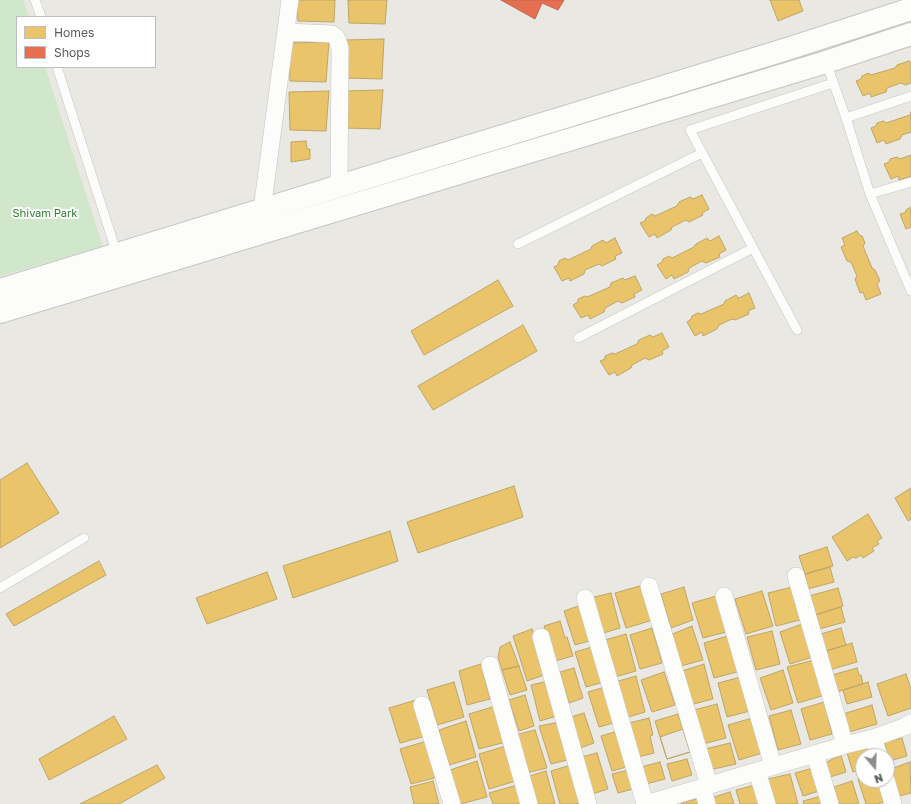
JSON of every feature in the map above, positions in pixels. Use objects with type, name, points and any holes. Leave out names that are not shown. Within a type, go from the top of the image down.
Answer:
[{"type":"street","points":[[262,210],[290,0]]},
{"type":"street","points":[[0,290],[780,52],[911,9]]},
{"type":"street","points":[[286,32],[332,34],[338,41],[340,48],[339,186]]},
{"type":"street","points":[[0,312],[826,62],[911,34]]},
{"type":"street","points":[[796,576],[845,745]]},
{"type":"street","points":[[649,586],[706,786],[707,804]]},
{"type":"street","points":[[724,596],[765,769],[767,804]]},
{"type":"street","points":[[584,598],[645,804],[873,738],[910,725]]},
{"type":"street","points":[[541,637],[588,804]]},
{"type":"street","points":[[490,666],[529,804]]},
{"type":"street","points":[[422,705],[452,804]]},
{"type":"street","points":[[873,738],[876,748]]},
{"type":"street","points":[[816,754],[830,804]]},
{"type":"street","points":[[888,788],[893,804]]},
{"type":"lane","points":[[35,0],[41,16]]},
{"type":"lane","points":[[826,62],[846,118],[870,194],[911,291]]},
{"type":"lane","points":[[57,68],[118,254]]},
{"type":"lane","points":[[797,330],[690,130],[833,83]]},
{"type":"lane","points":[[846,118],[911,96]]},
{"type":"lane","points":[[518,244],[702,153]]},
{"type":"lane","points":[[870,194],[911,182]]},
{"type":"lane","points":[[578,338],[753,248]]},
{"type":"lane","points":[[0,588],[84,538]]},
{"type":"green space","name":"Shivam Park","points":[[0,0],[23,0],[29,16],[16,16],[16,68],[45,68],[103,247],[0,276]]},
{"type":"building: Homes","points":[[297,0],[335,0],[334,22],[298,21]]},
{"type":"building: Homes","points":[[348,0],[387,0],[385,24],[349,23]]},
{"type":"building: Homes","points":[[770,0],[799,0],[803,11],[778,21]]},
{"type":"building: Homes","points":[[384,39],[382,79],[345,78],[344,40]]},
{"type":"building: Homes","points":[[329,42],[326,82],[290,81],[289,43]]},
{"type":"building: Homes","points":[[909,61],[911,63],[911,83],[905,85],[901,83],[887,88],[886,92],[871,97],[870,93],[863,96],[856,81],[861,79],[862,76],[869,73],[871,75],[895,68],[897,65]]},
{"type":"building: Homes","points":[[383,90],[380,129],[344,128],[343,91]]},
{"type":"building: Homes","points":[[329,91],[326,131],[290,130],[289,92]]},
{"type":"building: Homes","points":[[911,112],[911,132],[902,135],[900,139],[886,144],[884,140],[877,143],[871,128],[876,126],[877,123],[884,121],[886,123],[910,115]]},
{"type":"building: Homes","points":[[306,141],[307,149],[310,149],[310,159],[291,162],[291,142]]},
{"type":"building: Homes","points":[[911,155],[911,176],[899,180],[898,176],[891,179],[884,164],[889,162],[890,159],[897,157],[900,159]]},
{"type":"building: Homes","points":[[702,195],[709,209],[702,213],[703,215],[689,222],[686,220],[672,227],[671,230],[657,238],[655,234],[649,237],[640,223],[645,221],[646,218],[652,214],[655,216],[677,206],[679,202],[690,197],[693,199]]},
{"type":"building: Homes","points":[[911,207],[911,227],[906,229],[900,214],[905,213],[906,210]]},
{"type":"building: Homes","points":[[857,231],[859,235],[862,236],[865,243],[863,246],[872,268],[875,270],[880,281],[877,284],[881,294],[866,300],[863,292],[860,293],[855,279],[857,276],[851,262],[847,261],[841,247],[845,245],[842,238]]},
{"type":"building: Homes","points":[[719,236],[726,250],[719,254],[720,257],[706,263],[702,261],[689,268],[688,272],[674,279],[672,275],[666,279],[657,265],[662,262],[663,259],[669,256],[672,258],[694,247],[696,244],[707,238],[710,241]]},
{"type":"building: Homes","points":[[615,238],[622,253],[615,256],[616,259],[602,266],[599,264],[585,270],[584,274],[570,281],[569,278],[562,281],[554,267],[558,265],[559,261],[565,258],[568,260],[591,249],[592,246],[603,240],[606,243]]},
{"type":"building: Homes","points":[[635,276],[642,290],[634,294],[635,297],[622,303],[618,301],[605,308],[604,312],[590,319],[588,315],[581,318],[573,305],[578,302],[578,299],[585,296],[587,297],[610,287],[611,283],[623,278],[625,280]]},
{"type":"building: Homes","points":[[498,280],[513,306],[424,355],[411,331]]},
{"type":"building: Homes","points":[[749,293],[755,308],[748,311],[749,314],[719,325],[717,329],[703,336],[702,332],[695,336],[687,322],[692,316],[698,313],[701,314],[724,304],[725,301],[736,295],[739,298]]},
{"type":"building: Homes","points":[[523,325],[537,351],[433,410],[418,386]]},
{"type":"building: Homes","points":[[662,333],[669,347],[662,351],[663,354],[649,360],[645,358],[617,376],[615,372],[609,375],[600,361],[605,359],[605,356],[612,353],[615,354],[637,344],[639,340],[650,335],[653,337]]},
{"type":"building: Homes","points":[[27,463],[59,513],[0,548],[0,480]]},
{"type":"building: Homes","points":[[514,486],[523,517],[418,553],[407,522]]},
{"type":"building: Homes","points":[[911,488],[911,519],[908,521],[895,498]]},
{"type":"building: Homes","points":[[868,514],[882,538],[877,541],[879,544],[872,548],[874,551],[863,558],[861,555],[856,558],[853,557],[847,561],[832,537]]},
{"type":"building: Homes","points":[[390,531],[398,561],[293,598],[283,566]]},
{"type":"building: Homes","points":[[827,547],[833,566],[805,574],[799,556]]},
{"type":"building: Homes","points":[[99,561],[106,575],[14,626],[6,614]]},
{"type":"building: Homes","points":[[830,567],[834,582],[808,589],[805,574]]},
{"type":"building: Homes","points":[[267,572],[277,599],[207,624],[196,598]]},
{"type":"building: Homes","points":[[643,585],[653,620],[626,628],[615,593]]},
{"type":"building: Homes","points":[[684,587],[693,620],[671,628],[661,594]]},
{"type":"building: Homes","points":[[792,587],[800,620],[776,626],[768,593]]},
{"type":"building: Homes","points":[[838,588],[843,606],[815,615],[809,596]]},
{"type":"building: Homes","points":[[762,591],[773,626],[746,634],[735,599]]},
{"type":"building: Homes","points":[[611,593],[620,628],[600,634],[590,598]]},
{"type":"building: Homes","points":[[720,595],[730,631],[703,638],[692,603]]},
{"type":"building: Homes","points":[[581,605],[593,640],[575,645],[564,611]]},
{"type":"building: Homes","points":[[841,607],[845,622],[819,629],[815,615]]},
{"type":"building: Homes","points":[[560,621],[565,638],[567,637],[573,656],[555,661],[544,626]]},
{"type":"building: Homes","points":[[802,624],[813,657],[790,664],[780,632]]},
{"type":"building: Homes","points":[[692,626],[703,660],[681,666],[670,635]]},
{"type":"building: Homes","points":[[652,628],[662,663],[640,669],[630,635]]},
{"type":"building: Homes","points":[[841,628],[846,645],[826,651],[821,634]]},
{"type":"building: Homes","points":[[532,629],[541,658],[538,659],[544,675],[527,681],[513,636]]},
{"type":"building: Homes","points":[[772,631],[780,664],[756,670],[747,637]]},
{"type":"building: Homes","points":[[626,634],[636,671],[615,677],[605,640]]},
{"type":"building: Homes","points":[[731,635],[741,671],[714,678],[704,643]]},
{"type":"building: Homes","points":[[510,642],[519,666],[502,670],[498,657],[500,647]]},
{"type":"building: Homes","points":[[852,643],[857,662],[829,670],[826,651]]},
{"type":"building: Homes","points":[[592,647],[604,682],[586,687],[575,652]]},
{"type":"building: Homes","points":[[814,660],[825,695],[798,703],[787,667]]},
{"type":"building: Homes","points":[[481,664],[490,699],[467,705],[459,671]]},
{"type":"building: Homes","points":[[704,664],[713,699],[690,705],[682,671]]},
{"type":"building: Homes","points":[[519,666],[527,690],[510,695],[502,670]]},
{"type":"building: Homes","points":[[574,668],[583,698],[569,703],[560,672]]},
{"type":"building: Homes","points":[[857,668],[859,675],[861,675],[863,684],[837,692],[832,675]]},
{"type":"building: Homes","points":[[783,670],[793,703],[771,710],[760,678]]},
{"type":"building: Homes","points":[[664,672],[675,705],[652,712],[641,680]]},
{"type":"building: Homes","points":[[906,674],[911,689],[911,708],[888,716],[877,684]]},
{"type":"building: Homes","points":[[636,676],[645,712],[625,718],[615,682]]},
{"type":"building: Homes","points":[[741,677],[750,711],[727,717],[718,683]]},
{"type":"building: Homes","points":[[548,681],[557,716],[540,721],[531,685]]},
{"type":"building: Homes","points":[[454,682],[464,717],[437,725],[427,690]]},
{"type":"building: Homes","points":[[868,682],[872,697],[847,704],[843,690]]},
{"type":"building: Homes","points":[[605,687],[617,722],[599,727],[588,692]]},
{"type":"building: Homes","points":[[525,695],[534,726],[519,731],[509,700]]},
{"type":"building: Homes","points":[[416,700],[426,736],[400,743],[389,708]]},
{"type":"building: Homes","points":[[824,702],[832,734],[810,740],[801,709]]},
{"type":"building: Homes","points":[[717,704],[726,738],[703,744],[694,710]]},
{"type":"building: Homes","points":[[872,705],[877,724],[849,732],[843,714]]},
{"type":"building: Homes","points":[[496,706],[506,742],[479,749],[469,714]]},
{"type":"building: Homes","points":[[791,710],[801,744],[778,750],[769,716]]},
{"type":"building: Homes","points":[[584,713],[594,743],[580,748],[571,717]]},
{"type":"building: Homes","points":[[678,714],[690,752],[667,759],[655,721]]},
{"type":"building: Homes","points":[[114,716],[127,739],[49,780],[39,759]]},
{"type":"building: Homes","points":[[756,717],[766,752],[739,760],[728,725]]},
{"type":"building: Homes","points":[[649,718],[653,735],[650,736],[654,753],[634,758],[625,724]]},
{"type":"building: Homes","points":[[466,721],[476,757],[449,765],[439,730]]},
{"type":"building: Homes","points":[[560,722],[571,759],[551,764],[539,726]]},
{"type":"building: Homes","points":[[683,729],[690,752],[667,759],[660,737]]},
{"type":"building: Homes","points":[[535,730],[547,768],[526,773],[515,735]]},
{"type":"building: Homes","points":[[618,731],[630,766],[612,771],[601,736]]},
{"type":"building: Homes","points":[[902,738],[907,756],[895,759],[895,748],[886,748],[884,742]]},
{"type":"building: Homes","points":[[427,741],[438,777],[411,784],[400,749]]},
{"type":"building: Homes","points":[[730,743],[736,764],[709,770],[705,749]]},
{"type":"building: Homes","points":[[506,746],[516,781],[489,789],[479,754]]},
{"type":"building: Homes","points":[[855,751],[855,771],[853,772],[847,753]]},
{"type":"building: Homes","points":[[597,753],[608,789],[592,794],[581,757]]},
{"type":"building: Homes","points":[[841,755],[846,772],[830,777],[825,763]]},
{"type":"building: Homes","points":[[687,759],[692,775],[672,781],[667,764]]},
{"type":"building: Homes","points":[[477,761],[487,797],[460,804],[450,770]]},
{"type":"building: Homes","points":[[660,762],[665,779],[646,784],[641,767]]},
{"type":"building: Homes","points":[[910,762],[911,793],[899,796],[895,782],[895,768]]},
{"type":"building: Homes","points":[[157,765],[165,778],[119,804],[80,804]]},
{"type":"building: Homes","points":[[571,765],[582,802],[576,804],[560,804],[551,771]]},
{"type":"building: Homes","points":[[813,768],[819,791],[803,796],[795,773]]},
{"type":"building: Homes","points":[[628,770],[633,789],[618,793],[612,774]]},
{"type":"building: Homes","points":[[546,771],[555,804],[534,804],[526,777]]},
{"type":"building: Homes","points":[[790,774],[798,804],[775,804],[768,779]]},
{"type":"building: Homes","points":[[433,781],[439,804],[414,804],[410,787]]},
{"type":"building: Homes","points":[[852,781],[859,804],[839,804],[834,787]]},
{"type":"building: Homes","points":[[517,785],[522,804],[493,804],[489,793]]},
{"type":"building: Homes","points":[[755,785],[761,804],[740,804],[736,790]]},
{"type":"building: Homes","points":[[861,788],[882,788],[886,801],[878,804],[866,804]]},
{"type":"building: Homes","points":[[730,792],[734,804],[713,804],[711,798]]},
{"type":"building: Homes","points":[[821,796],[824,804],[804,804],[803,801]]},
{"type":"building: Homes","points":[[700,798],[702,804],[681,803]]},
{"type":"building: Shops","points":[[501,0],[564,0],[558,10],[542,3],[535,19]]}]
